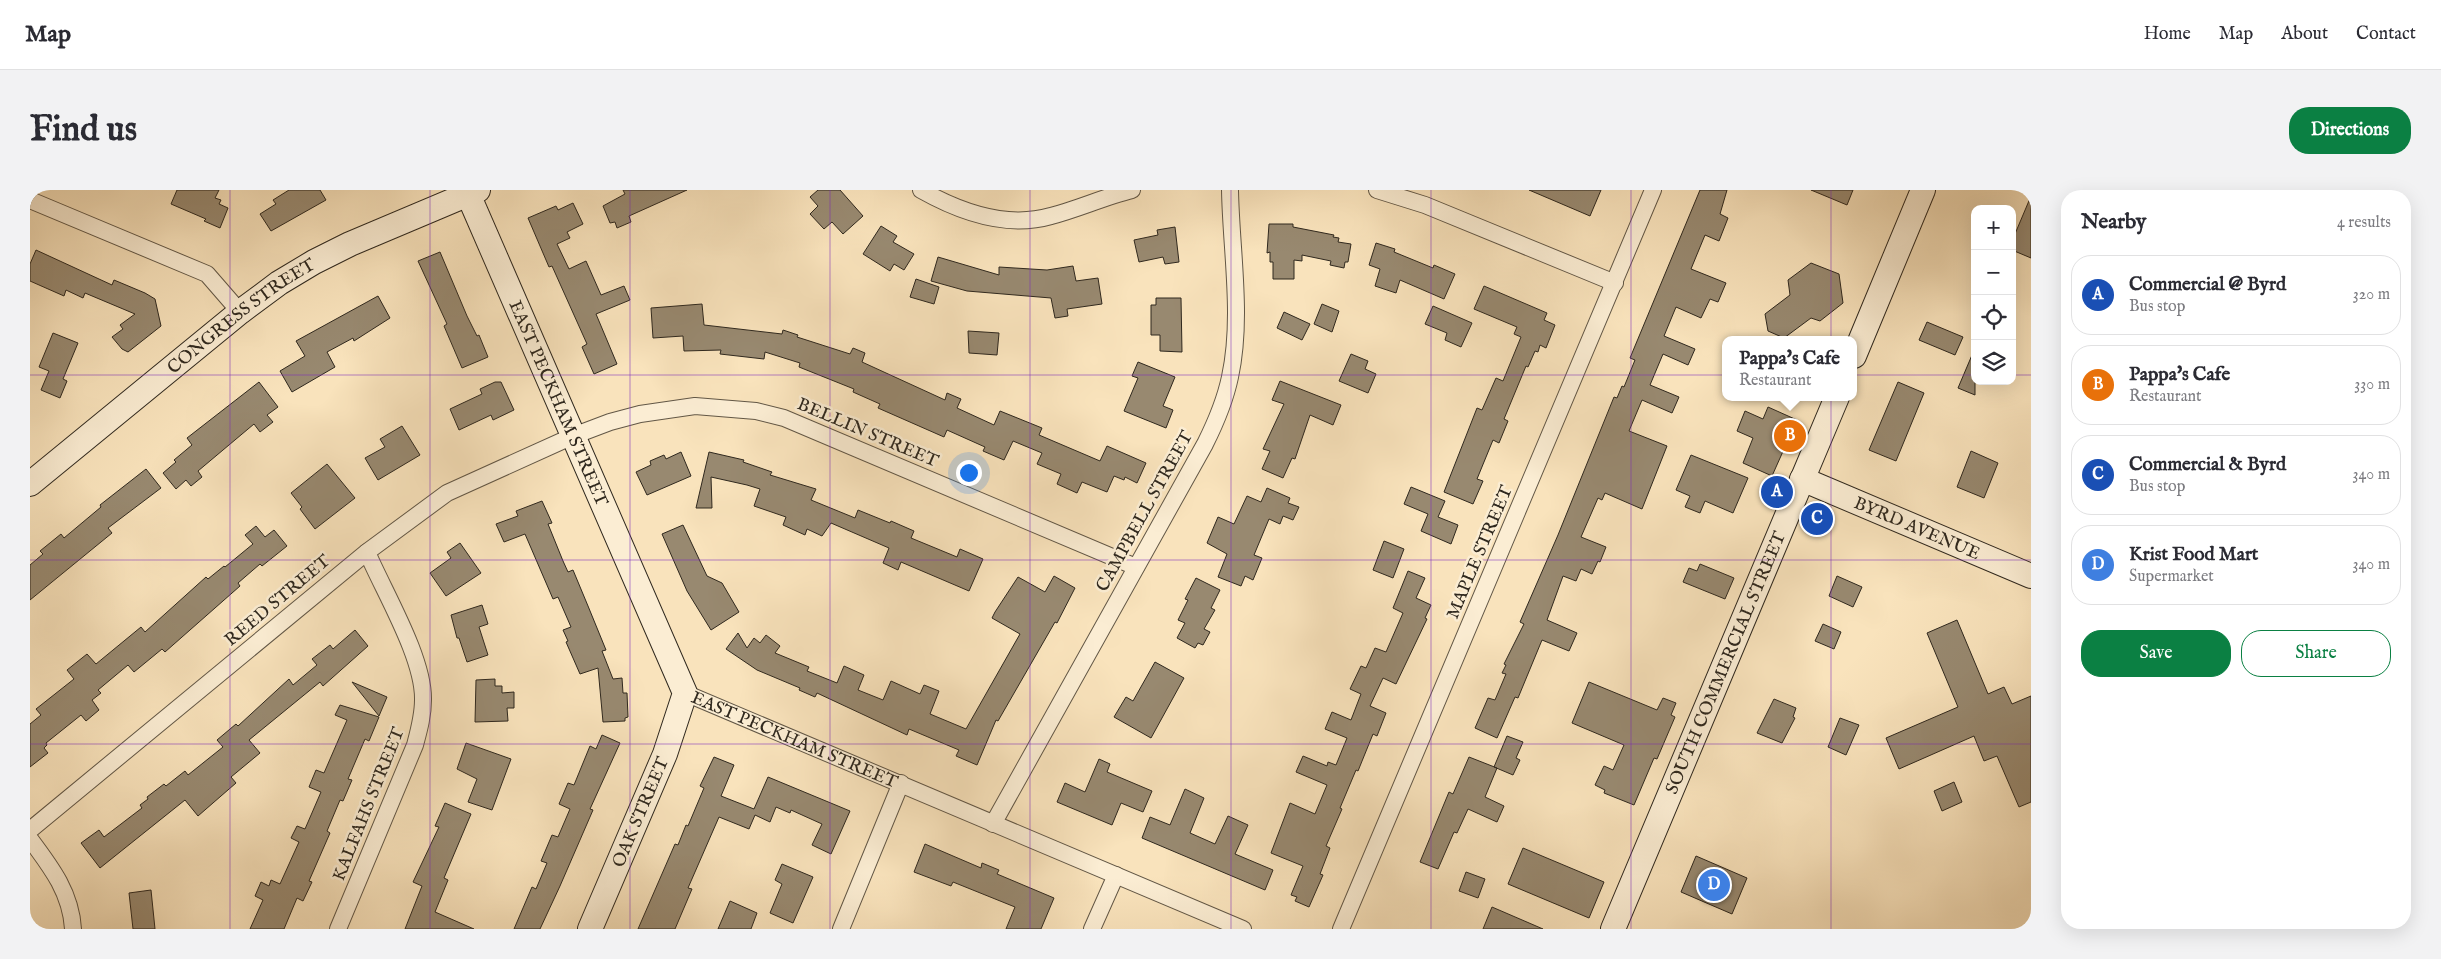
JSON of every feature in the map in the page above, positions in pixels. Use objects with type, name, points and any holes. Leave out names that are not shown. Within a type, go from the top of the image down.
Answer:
[{"type":"street","points":[[921,190],[955,207],[996,220],[1014,221],[1049,217],[1132,190]]},
{"type":"street","name":"CAMPBELL STREET","points":[[994,824],[1212,430],[1224,399],[1230,376],[1235,320],[1230,190]]},
{"type":"street","points":[[1377,190],[1424,205],[1614,283]]},
{"type":"street","name":"MAPLE STREET","points":[[1341,929],[1653,190]]},
{"type":"street","points":[[1857,349],[1923,190]]},
{"type":"street","name":"CONGRESS STREET","points":[[30,484],[240,312],[314,262],[350,244],[470,192]]},
{"type":"street","name":"EAST PECKHAM STREET","points":[[470,192],[573,436],[685,693],[1243,929]]},
{"type":"street","points":[[30,200],[206,274],[240,312]]},
{"type":"street","name":"SOUTH COMMERCIAL STREET","points":[[1613,929],[1835,401]]},
{"type":"street","name":"BELLIN STREET","points":[[573,436],[610,422],[666,408],[695,406],[756,411],[784,418],[811,428],[1136,567]]},
{"type":"street","name":"REED STREET","points":[[30,830],[368,552],[447,493],[573,436]]},
{"type":"street","name":"BYRD AVENUE","points":[[1802,480],[2031,576]]},
{"type":"street","name":"KALFAHS STREET","points":[[338,929],[415,745],[422,722],[424,698],[421,675],[414,655],[368,552]]},
{"type":"street","name":"OAK STREET","points":[[590,929],[665,754],[685,693]]},
{"type":"street","points":[[841,929],[901,783]]},
{"type":"street","points":[[30,839],[62,886],[70,910],[73,929]]},
{"type":"street","points":[[1092,929],[1116,875]]},
{"type":"building","points":[[177,190],[219,190],[215,198],[221,200],[219,204],[228,208],[220,228],[204,221],[206,219],[171,204]]},
{"type":"building","points":[[289,190],[320,190],[326,200],[271,231],[260,214],[276,204],[273,200]]},
{"type":"building","points":[[623,190],[687,190],[629,216],[631,222],[617,228],[615,222],[610,223],[603,206],[625,194]]},
{"type":"building","points":[[818,190],[840,190],[863,216],[843,234],[832,222],[824,229],[810,214],[818,206],[810,197]]},
{"type":"building","points":[[1529,190],[1601,190],[1590,216]]},
{"type":"building","points":[[1700,190],[1727,190],[1720,214],[1728,218],[1719,241],[1705,235],[1691,269],[1726,283],[1718,302],[1710,299],[1701,318],[1676,307],[1664,336],[1695,349],[1688,365],[1663,354],[1650,385],[1679,397],[1672,413],[1642,400],[1629,431],[1667,446],[1642,509],[1605,493],[1602,500],[1598,498],[1581,537],[1606,547],[1600,562],[1598,561],[1592,574],[1581,569],[1576,581],[1563,576],[1547,620],[1577,633],[1569,651],[1542,640],[1518,698],[1515,697],[1497,738],[1475,728],[1488,698],[1495,700],[1506,674],[1502,673],[1506,665],[1504,664],[1524,624],[1520,622],[1558,535],[1614,397],[1617,398],[1622,386],[1624,387],[1635,360],[1630,358]]},
{"type":"building","points":[[1811,190],[1853,190],[1847,205]]},
{"type":"building","points":[[2031,196],[2031,258],[2016,252],[2016,232]]},
{"type":"building","points":[[573,203],[583,224],[567,232],[570,238],[557,244],[569,269],[586,261],[601,295],[624,286],[630,300],[596,314],[617,364],[594,374],[582,347],[587,344],[552,266],[549,267],[528,218],[556,206],[558,210]]},
{"type":"building","points":[[1269,224],[1293,224],[1293,227],[1334,235],[1333,237],[1339,238],[1338,242],[1351,244],[1348,262],[1345,262],[1344,268],[1330,265],[1331,261],[1302,255],[1302,261],[1294,260],[1294,279],[1273,279],[1273,262],[1270,262],[1270,252],[1267,253]]},
{"type":"building","points":[[881,226],[897,236],[893,242],[914,254],[904,270],[894,264],[890,271],[863,254]]},
{"type":"building","points":[[1175,227],[1179,262],[1165,264],[1163,257],[1139,262],[1134,240],[1158,235],[1157,230]]},
{"type":"building","points":[[1376,243],[1395,249],[1394,252],[1433,268],[1434,265],[1455,274],[1444,299],[1400,280],[1396,293],[1375,286],[1380,269],[1369,265]]},
{"type":"building","points":[[36,250],[112,285],[114,280],[155,299],[161,326],[128,352],[122,349],[112,337],[123,329],[120,325],[135,314],[85,293],[83,298],[66,290],[64,296],[30,281],[30,264]]},
{"type":"building","points":[[440,252],[467,316],[477,336],[479,335],[488,357],[462,368],[444,326],[447,324],[418,261]]},
{"type":"building","points":[[938,257],[999,275],[999,267],[1047,270],[1073,266],[1076,281],[1098,278],[1102,304],[1067,309],[1068,316],[1055,318],[1051,298],[967,291],[931,281]]},
{"type":"building","points":[[1811,263],[1839,274],[1843,303],[1820,321],[1811,318],[1787,336],[1779,336],[1768,331],[1765,314],[1790,295],[1788,280]]},
{"type":"building","points":[[916,279],[939,287],[934,304],[910,297]]},
{"type":"building","points":[[1484,286],[1547,313],[1544,320],[1555,325],[1546,348],[1540,345],[1538,352],[1535,351],[1528,367],[1526,366],[1504,419],[1508,421],[1499,443],[1493,440],[1477,479],[1483,481],[1473,504],[1444,492],[1477,408],[1482,410],[1496,378],[1503,381],[1521,337],[1514,334],[1517,327],[1474,309]]},
{"type":"building","points":[[378,296],[390,318],[354,341],[353,338],[327,352],[335,367],[292,392],[280,371],[305,356],[296,341]]},
{"type":"building","points":[[1156,298],[1181,298],[1182,352],[1160,351],[1160,335],[1151,335],[1151,305],[1156,305]]},
{"type":"building","points":[[702,304],[704,325],[782,334],[783,330],[798,335],[797,337],[850,354],[853,348],[865,353],[862,362],[945,400],[947,393],[961,399],[957,408],[994,425],[1000,411],[1042,428],[1039,435],[1100,461],[1107,446],[1146,463],[1137,483],[1125,477],[1124,480],[1114,476],[1107,492],[1082,482],[1077,493],[1057,484],[1061,474],[1037,464],[1042,453],[1013,441],[1004,460],[983,451],[985,447],[947,430],[944,437],[878,408],[880,404],[853,392],[854,389],[799,367],[800,363],[765,352],[764,359],[720,354],[721,350],[684,351],[683,336],[653,338],[651,308]]},
{"type":"building","points":[[1322,304],[1339,311],[1332,332],[1314,324]]},
{"type":"building","points":[[1433,306],[1472,323],[1461,347],[1445,340],[1447,333],[1425,324]]},
{"type":"building","points":[[1284,312],[1310,324],[1302,340],[1277,328]]},
{"type":"building","points":[[1927,322],[1963,337],[1955,355],[1919,340]]},
{"type":"building","points":[[968,331],[999,333],[997,355],[969,353]]},
{"type":"building","points":[[53,333],[78,343],[63,379],[67,381],[60,398],[41,390],[49,371],[39,367]]},
{"type":"building","points":[[1351,354],[1368,361],[1365,369],[1376,374],[1368,393],[1339,381]]},
{"type":"building","points":[[1971,357],[1971,385],[1975,385],[1975,395],[1958,388]]},
{"type":"building","points":[[1138,362],[1175,377],[1163,406],[1173,410],[1166,428],[1124,411],[1138,378],[1132,376]]},
{"type":"building","points":[[1280,381],[1341,405],[1333,425],[1310,415],[1295,459],[1292,458],[1283,478],[1262,469],[1270,451],[1263,449],[1284,404],[1272,400]]},
{"type":"building","points":[[259,382],[278,407],[267,415],[273,422],[260,432],[254,424],[198,471],[202,477],[191,486],[186,480],[176,489],[163,473],[176,462],[174,460],[192,445],[187,438]]},
{"type":"building","points":[[495,382],[501,382],[514,410],[493,420],[491,415],[459,430],[450,409],[482,394],[480,389]]},
{"type":"building","points":[[1898,382],[1924,393],[1896,461],[1869,450]]},
{"type":"building","points":[[1768,407],[1797,420],[1772,476],[1743,463],[1753,438],[1737,431],[1745,411],[1763,419]]},
{"type":"building","points":[[402,426],[420,455],[378,480],[365,458],[385,447],[380,439]]},
{"type":"building","points":[[1971,451],[1998,463],[1984,498],[1957,487]]},
{"type":"building","points":[[681,452],[691,476],[647,495],[636,472],[651,465],[650,461],[664,455],[666,459]]},
{"type":"building","points":[[709,452],[744,460],[743,462],[772,472],[770,475],[816,489],[811,500],[855,518],[858,510],[914,531],[911,538],[957,557],[960,549],[983,559],[969,591],[901,562],[898,570],[883,563],[889,548],[831,523],[822,536],[807,529],[805,535],[783,525],[786,517],[754,506],[760,489],[747,485],[711,477],[712,508],[696,508]]},
{"type":"building","points":[[1691,455],[1748,478],[1733,513],[1705,501],[1700,513],[1685,507],[1690,496],[1676,490]]},
{"type":"building","points":[[327,464],[355,498],[315,529],[291,493]]},
{"type":"building","points":[[146,469],[161,488],[108,528],[112,533],[30,600],[30,565],[43,554],[40,551],[61,534],[64,538],[101,507],[100,505]]},
{"type":"building","points":[[1411,487],[1445,501],[1438,517],[1458,525],[1451,544],[1421,531],[1428,514],[1404,504]]},
{"type":"building","points":[[1267,488],[1290,498],[1288,503],[1299,507],[1293,520],[1283,516],[1280,524],[1269,519],[1254,555],[1262,558],[1253,580],[1245,576],[1241,586],[1218,577],[1227,554],[1207,543],[1218,517],[1234,524],[1247,496],[1261,502]]},
{"type":"building","points":[[542,501],[552,523],[548,524],[563,561],[568,572],[573,570],[606,650],[602,651],[613,679],[622,678],[623,693],[627,693],[628,717],[625,718],[625,721],[603,722],[598,668],[580,674],[566,642],[568,641],[563,630],[571,627],[558,597],[553,599],[525,534],[504,542],[496,524],[518,516],[516,511]]},
{"type":"building","points":[[683,525],[707,576],[722,583],[739,612],[711,630],[687,591],[662,534]]},
{"type":"building","points":[[256,526],[265,537],[274,530],[287,546],[262,566],[260,564],[238,583],[240,586],[165,652],[162,649],[134,672],[128,665],[98,690],[101,693],[92,700],[99,710],[86,721],[81,715],[46,743],[47,745],[44,748],[48,753],[30,767],[30,724],[41,715],[36,709],[74,679],[67,670],[87,654],[96,664],[141,627],[145,632],[206,577],[208,579],[253,544],[245,535]]},
{"type":"building","points":[[1384,541],[1404,549],[1393,578],[1373,570]]},
{"type":"building","points":[[460,543],[481,573],[446,596],[430,573],[451,558],[447,552]]},
{"type":"building","points":[[1700,564],[1734,578],[1725,599],[1683,582],[1689,568],[1697,571]]},
{"type":"building","points":[[1408,571],[1425,578],[1416,598],[1431,605],[1425,618],[1427,619],[1396,684],[1383,678],[1370,706],[1386,713],[1377,736],[1373,734],[1340,808],[1342,809],[1326,846],[1330,848],[1320,874],[1323,875],[1309,907],[1295,901],[1297,897],[1291,895],[1303,866],[1271,853],[1290,803],[1315,814],[1327,785],[1296,772],[1303,756],[1327,766],[1328,762],[1336,765],[1347,738],[1325,729],[1332,712],[1351,720],[1361,694],[1350,689],[1361,666],[1366,668],[1375,648],[1386,652],[1403,613],[1393,608]]},
{"type":"building","points":[[1054,576],[1075,588],[1057,623],[1055,622],[998,721],[996,720],[977,765],[956,756],[959,750],[909,729],[907,735],[817,693],[815,697],[799,690],[800,688],[757,670],[726,649],[738,633],[747,648],[754,638],[760,643],[766,635],[780,646],[775,653],[809,667],[807,671],[837,683],[844,666],[864,675],[858,690],[883,700],[891,681],[920,694],[924,685],[939,691],[930,714],[966,729],[1020,634],[992,618],[995,612],[1018,577],[1045,592]]},
{"type":"building","points":[[1837,576],[1862,587],[1853,607],[1829,596]]},
{"type":"building","points":[[1196,578],[1220,590],[1211,608],[1215,610],[1204,629],[1210,632],[1203,645],[1198,643],[1195,648],[1177,638],[1185,623],[1178,620],[1188,600],[1185,599]]},
{"type":"building","points":[[482,605],[488,624],[479,627],[488,655],[467,662],[459,638],[457,638],[451,615]]},
{"type":"building","points":[[1957,620],[1988,694],[2004,687],[2012,704],[2031,696],[2031,802],[2019,807],[1997,756],[1984,761],[1974,736],[1899,769],[1886,738],[1958,707],[1927,633]]},
{"type":"building","points":[[1823,624],[1841,632],[1834,649],[1815,641]]},
{"type":"building","points":[[355,630],[368,646],[323,686],[320,682],[249,740],[260,753],[231,777],[236,783],[198,816],[185,800],[100,868],[81,843],[99,830],[104,837],[142,808],[140,805],[148,799],[147,797],[164,784],[166,786],[185,771],[188,775],[223,747],[217,740],[236,724],[238,726],[289,679],[293,685],[317,665],[312,659],[330,645],[333,649]]},
{"type":"building","points":[[1155,662],[1184,678],[1151,738],[1114,717],[1126,697],[1133,701]]},
{"type":"building","points":[[495,679],[495,686],[502,686],[502,693],[514,692],[514,708],[507,708],[508,721],[475,722],[476,680]]},
{"type":"building","points":[[352,682],[387,697],[379,716]]},
{"type":"building","points":[[1589,682],[1657,710],[1663,698],[1676,703],[1671,715],[1675,717],[1657,759],[1654,758],[1634,805],[1604,793],[1605,790],[1595,785],[1604,766],[1613,770],[1624,745],[1572,723]]},
{"type":"building","points":[[1774,699],[1796,708],[1793,717],[1795,718],[1782,743],[1757,733]]},
{"type":"building","points":[[340,705],[379,717],[369,741],[365,739],[348,779],[352,780],[343,801],[340,800],[327,831],[330,833],[309,881],[312,882],[303,901],[297,898],[284,929],[250,929],[263,900],[255,896],[261,882],[269,886],[271,880],[280,884],[299,842],[291,838],[297,826],[305,829],[321,792],[309,787],[316,770],[324,773],[347,720],[335,715]]},
{"type":"building","points":[[1840,718],[1859,725],[1846,755],[1828,747]]},
{"type":"building","points":[[602,735],[620,743],[590,809],[593,810],[560,886],[540,929],[514,929],[532,887],[536,889],[547,863],[541,861],[552,835],[558,837],[570,809],[559,804],[568,783],[574,785],[590,746],[596,749]]},
{"type":"building","points":[[1507,736],[1523,742],[1516,758],[1520,760],[1513,775],[1494,767]]},
{"type":"building","points":[[466,743],[511,759],[492,810],[468,802],[477,779],[457,769]]},
{"type":"building","points":[[714,757],[734,765],[721,796],[754,809],[768,777],[850,811],[831,854],[812,845],[822,824],[791,810],[790,813],[776,807],[770,822],[755,815],[749,829],[719,817],[688,888],[692,889],[675,929],[638,929],[675,844],[678,845],[686,825],[688,826],[704,788],[700,786]]},
{"type":"building","points":[[1469,757],[1497,768],[1485,797],[1504,806],[1497,822],[1468,809],[1457,833],[1454,832],[1438,869],[1420,862],[1449,792],[1453,794]]},
{"type":"building","points":[[1099,759],[1110,764],[1107,772],[1152,791],[1143,812],[1121,803],[1112,825],[1057,802],[1065,783],[1085,792]]},
{"type":"building","points":[[1954,782],[1962,802],[1942,811],[1934,791]]},
{"type":"building","points":[[1185,789],[1204,798],[1190,833],[1215,844],[1228,816],[1248,825],[1235,854],[1273,870],[1265,890],[1142,838],[1150,817],[1170,825]]},
{"type":"building","points":[[445,803],[471,814],[444,878],[448,880],[435,912],[474,929],[405,929],[422,886],[413,882],[439,827],[435,826]]},
{"type":"building","points":[[925,844],[981,868],[982,863],[999,870],[997,874],[1054,898],[1041,929],[1006,929],[1015,907],[953,882],[951,886],[914,872]]},
{"type":"building","points":[[1523,848],[1604,882],[1589,918],[1508,884]]},
{"type":"building","points":[[1696,856],[1747,878],[1732,914],[1681,892]]},
{"type":"building","points":[[782,864],[813,877],[793,923],[770,913],[782,884],[775,880]]},
{"type":"building","points":[[1466,872],[1485,879],[1478,898],[1459,891]]},
{"type":"building","points":[[151,890],[155,929],[133,929],[129,893]]},
{"type":"building","points":[[730,901],[757,913],[751,929],[718,929]]},
{"type":"building","points":[[1492,907],[1543,929],[1483,929]]},
{"type":"place","name":"Pappa's Cafe","points":[[1790,436]]},
{"type":"place","name":"Commercial @ Byrd","points":[[1777,492]]},
{"type":"place","name":"Commercial & Byrd","points":[[1817,519]]},
{"type":"place","name":"Krist Food Mart","points":[[1714,885]]}]
